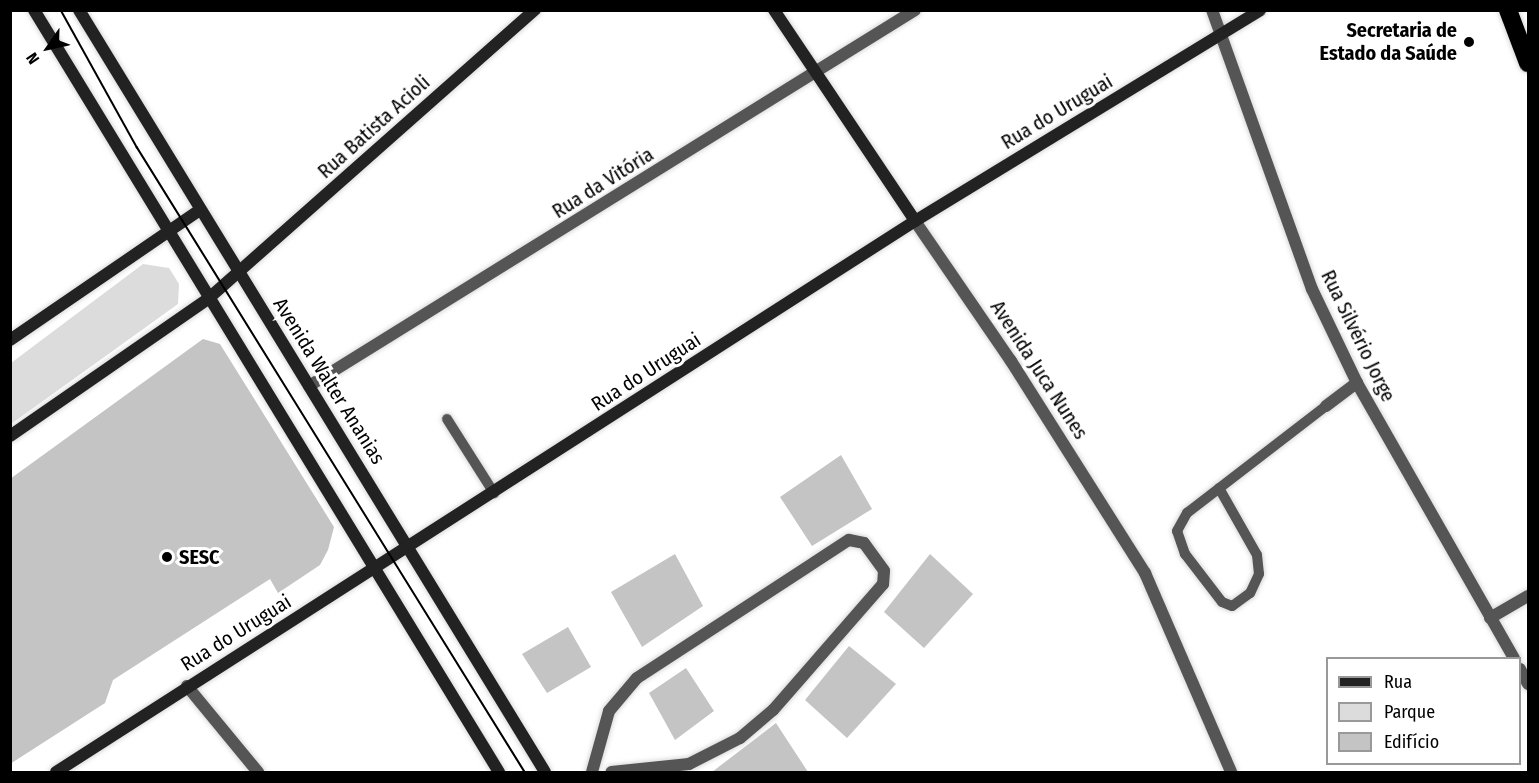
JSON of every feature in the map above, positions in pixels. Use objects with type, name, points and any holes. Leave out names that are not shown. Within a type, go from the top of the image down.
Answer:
[{"type":"highway","points":[[1508,10],[1528,63]]},
{"type":"street","points":[[34,10],[166,233],[209,298],[377,569],[499,772]]},
{"type":"street","name":"Avenida Walter Ananias","points":[[79,10],[545,772]]},
{"type":"street","name":"Rua Batista Acioli","points":[[10,436],[209,298],[535,10]]},
{"type":"street","name":"Avenida Juca Nunes","points":[[774,10],[1011,361],[1145,573],[1231,772]]},
{"type":"street","name":"Rua da Vitória","points":[[309,386],[817,73],[915,10]]},
{"type":"street","name":"Rua Silvério Jorge","points":[[1212,10],[1312,289],[1357,383],[1513,657]]},
{"type":"street","name":"Rua do Uruguai","points":[[56,772],[187,686],[377,569],[915,221],[1260,10]]},
{"type":"street","points":[[10,340],[200,210]]},
{"type":"street","points":[[1326,406],[1357,383]]},
{"type":"street","points":[[592,772],[609,711],[637,678],[849,540],[864,543],[884,571],[884,584],[773,710],[740,738],[688,764],[611,772]]},
{"type":"street","points":[[1490,618],[1528,596]]},
{"type":"street","points":[[187,686],[258,772]]},
{"type":"lane","points":[[1220,488],[1257,555],[1259,574],[1250,593],[1232,606],[1222,602],[1185,554],[1176,531],[1187,513],[1326,406]]},
{"type":"lane","points":[[447,419],[494,493]]},
{"type":"green space","points":[[143,264],[169,268],[179,284],[178,304],[11,424],[11,363]]},
{"type":"building","name":"SESC","points":[[203,339],[220,344],[334,527],[328,550],[320,565],[278,593],[270,579],[113,680],[105,703],[10,764],[10,479]]},
{"type":"building","points":[[841,455],[872,509],[812,546],[780,497]]},
{"type":"building","points":[[675,554],[703,606],[642,647],[611,592]]},
{"type":"building","points":[[930,554],[973,594],[924,648],[884,612]]},
{"type":"building","points":[[568,627],[591,667],[547,693],[522,654]]},
{"type":"building","points":[[849,646],[896,684],[847,738],[805,700]]},
{"type":"building","points":[[686,668],[714,711],[675,740],[649,693]]},
{"type":"building","points":[[776,723],[808,772],[712,772]]},
{"type":"tram line","points":[[61,10],[137,147],[525,772]]},
{"type":"place","name":"Secretaria de Estado da Saúde","points":[[1469,42]]},
{"type":"place","name":"SESC","points":[[167,557]]}]
